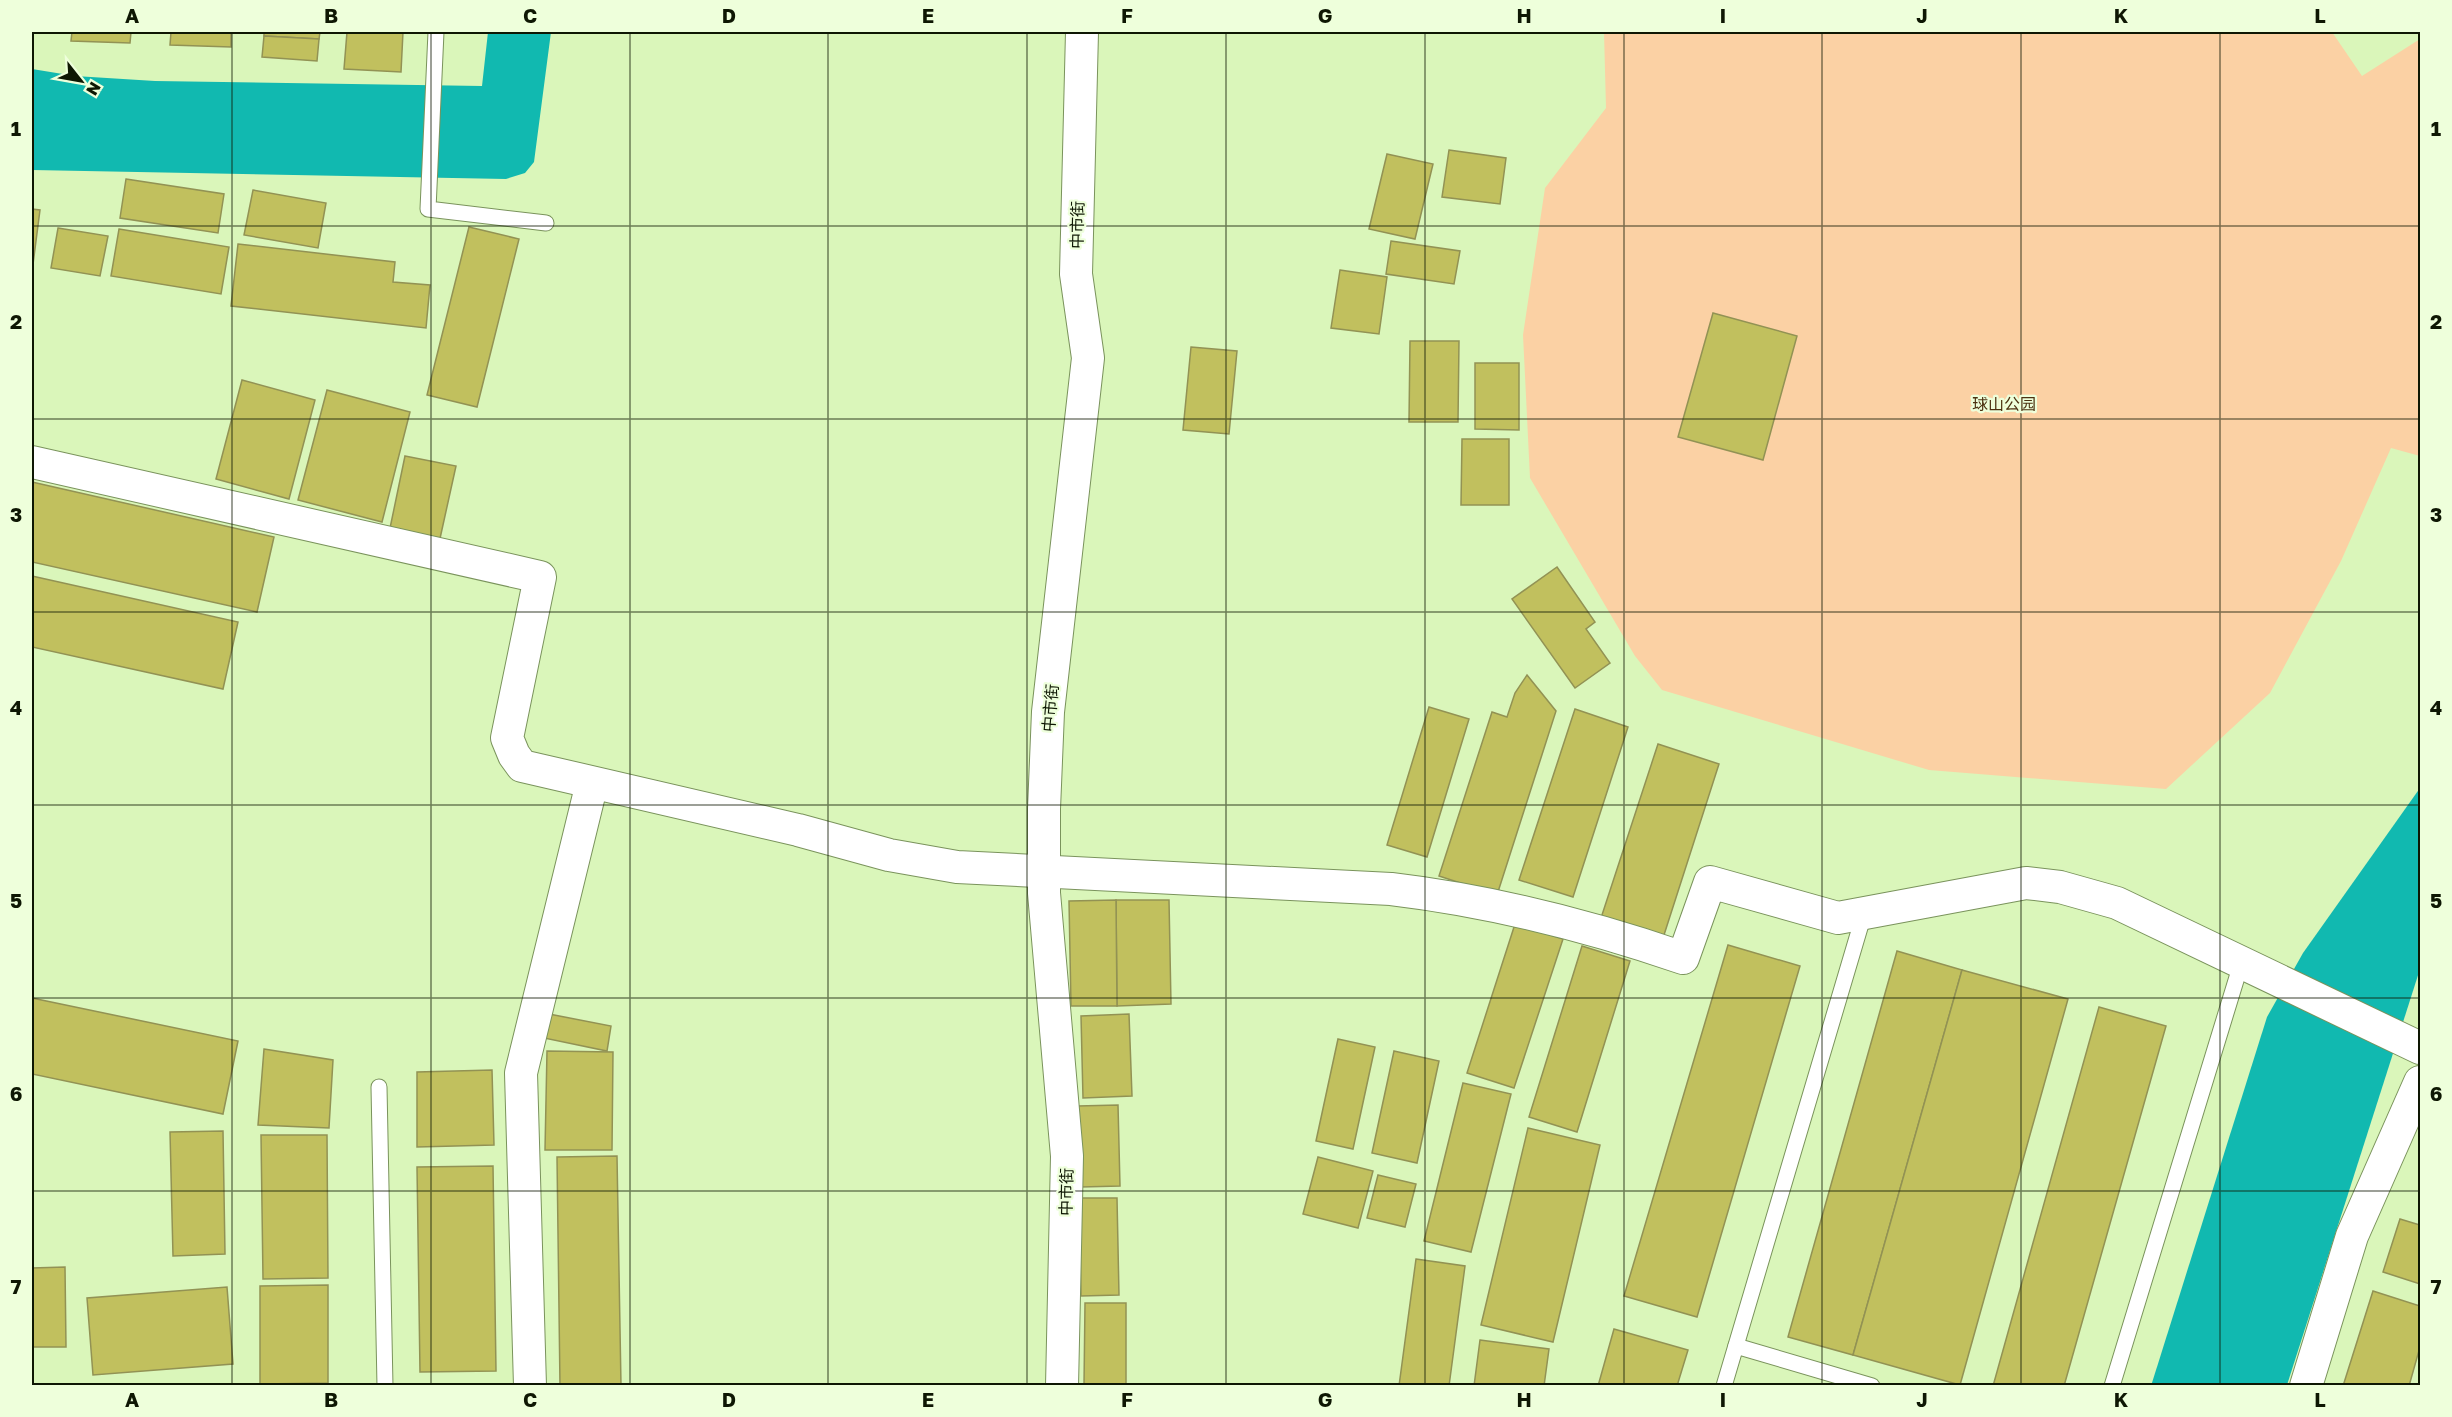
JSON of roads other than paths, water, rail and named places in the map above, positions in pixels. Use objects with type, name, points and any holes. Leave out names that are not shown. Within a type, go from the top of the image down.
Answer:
[{"type":"street","name":"中市街","points":[[1062,1386],[1067,1156],[1044,893],[1044,808],[1048,712],[1088,358],[1076,274],[1082,32]]},
{"type":"street","points":[[32,462],[540,577],[507,738],[514,755],[522,766],[798,830],[889,855],[957,867],[1392,889],[1441,895],[1555,918],[1620,936],[1683,958],[1710,882],[1838,918],[2026,883],[2060,887],[2117,903],[2415,1046]]},
{"type":"street","points":[[530,1386],[521,1073],[592,783]]},
{"type":"street","points":[[2306,1386],[2352,1236],[2421,1082]]},
{"type":"lane","points":[[436,32],[428,208],[546,223]]},
{"type":"lane","points":[[1724,1386],[1864,914]]},
{"type":"lane","points":[[2112,1386],[2241,964]]},
{"type":"lane","points":[[379,1087],[385,1386]]},
{"type":"lane","points":[[1736,1346],[1872,1386]]},
{"type":"water","points":[[488,32],[551,32],[534,162],[525,173],[506,179],[32,170],[32,69],[75,76],[155,81],[482,86]]},
{"type":"water","points":[[2420,788],[2420,969],[2287,1385],[2151,1386],[2267,1017],[2303,953]]},
{"type":"park label","name":"球山公园","points":[[2004,404]]}]
